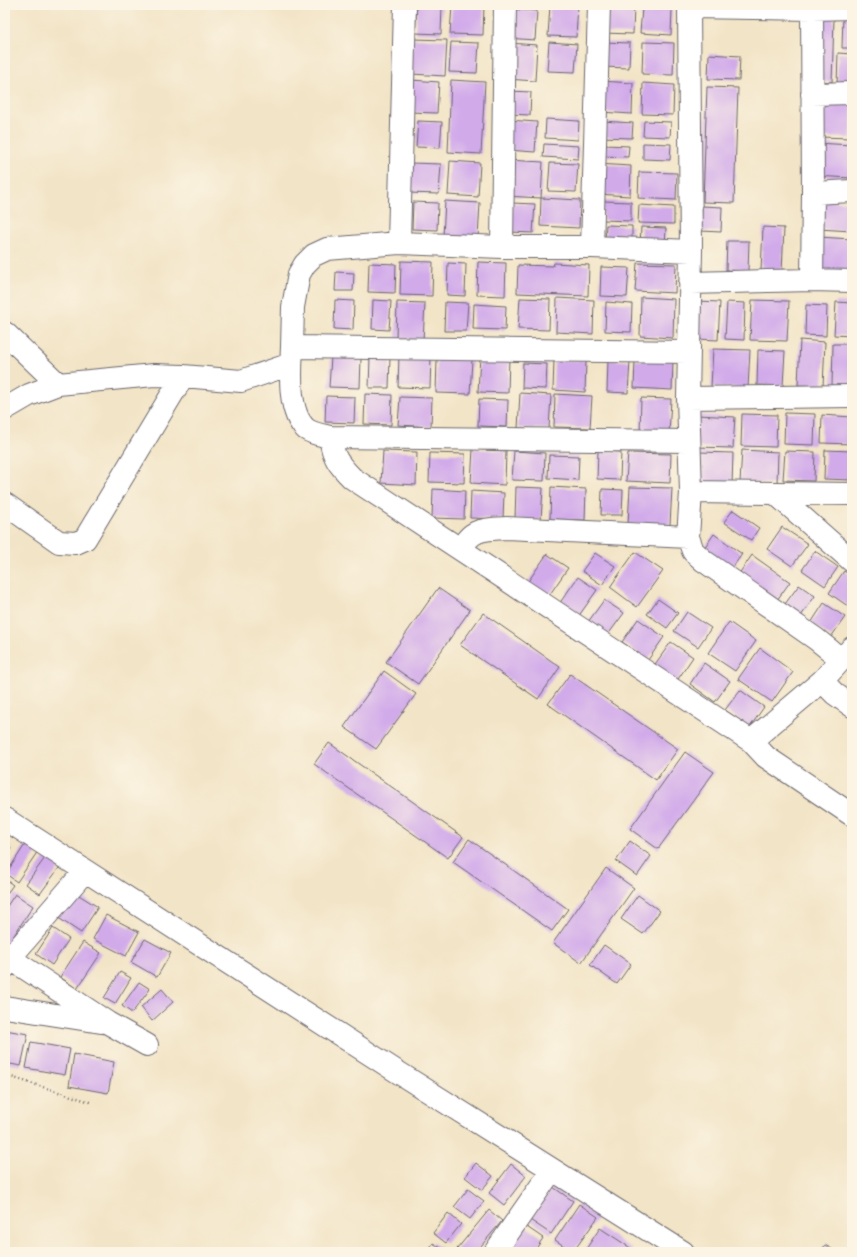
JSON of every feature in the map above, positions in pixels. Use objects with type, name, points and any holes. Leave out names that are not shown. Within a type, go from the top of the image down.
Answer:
[{"type":"street","points":[[399,243],[405,5]]},
{"type":"street","points":[[502,247],[505,5]]},
{"type":"street","points":[[592,247],[600,5]]},
{"type":"street","points":[[751,741],[822,681],[846,653],[810,635],[704,561],[693,551],[688,537],[691,492],[688,398],[691,251],[689,6],[812,9],[852,8]]},
{"type":"street","points":[[812,9],[812,280]]},
{"type":"street","points":[[812,94],[852,93]]},
{"type":"street","points":[[813,194],[852,191]]},
{"type":"street","points":[[689,441],[330,437],[318,434],[306,428],[299,419],[291,384],[293,307],[299,274],[314,254],[334,248],[399,243],[502,247],[592,247],[691,251]]},
{"type":"street","points":[[690,284],[812,280],[852,281]]},
{"type":"street","points":[[5,333],[58,384]]},
{"type":"street","points":[[5,408],[29,395],[58,384],[154,375],[242,381],[292,355],[688,352]]},
{"type":"street","points":[[5,504],[59,542],[76,543],[85,539],[183,376]]},
{"type":"street","points":[[688,398],[852,396]]},
{"type":"street","points":[[330,437],[332,453],[339,465],[352,478],[751,741],[763,755],[852,815]]},
{"type":"street","points":[[691,492],[852,494]]},
{"type":"street","points":[[775,493],[852,561]]},
{"type":"street","points":[[462,550],[465,541],[474,533],[487,529],[507,528],[688,537]]},
{"type":"street","points":[[822,681],[835,694],[852,706]]},
{"type":"street","points":[[5,819],[552,1170],[683,1252]]},
{"type":"street","points":[[85,870],[6,960],[108,1023],[147,1045]]},
{"type":"street","points":[[5,1007],[108,1023]]},
{"type":"street","points":[[495,1252],[552,1170]]},
{"type":"path","points":[[5,1075],[90,1102]]},
{"type":"building","points":[[417,5],[442,5],[441,34],[415,33]]},
{"type":"building","points":[[452,5],[484,5],[483,35],[450,34]]},
{"type":"building","points":[[550,5],[578,5],[576,37],[548,36]]},
{"type":"building","points":[[604,5],[634,5],[633,34],[603,33]]},
{"type":"building","points":[[642,8],[672,9],[671,35],[640,33]]},
{"type":"building","points":[[507,9],[537,11],[535,40],[506,38]]},
{"type":"building","points":[[843,16],[852,16],[852,48],[842,48]]},
{"type":"building","points":[[820,17],[834,18],[832,82],[817,81]]},
{"type":"building","points":[[413,39],[447,40],[445,76],[411,74]]},
{"type":"building","points":[[451,42],[479,43],[477,73],[449,72]]},
{"type":"building","points":[[549,42],[577,44],[575,72],[547,71]]},
{"type":"building","points":[[603,42],[630,43],[629,68],[602,67]]},
{"type":"building","points":[[643,42],[674,43],[673,75],[642,74]]},
{"type":"building","points":[[509,43],[537,45],[535,81],[507,79]]},
{"type":"building","points":[[838,53],[852,54],[852,85],[837,84]]},
{"type":"building","points":[[709,54],[740,56],[739,80],[708,79]]},
{"type":"building","points":[[411,80],[439,82],[437,113],[409,112]]},
{"type":"building","points":[[451,80],[485,82],[481,154],[448,152]]},
{"type":"building","points":[[601,81],[633,83],[632,114],[600,112]]},
{"type":"building","points":[[643,83],[674,85],[673,115],[642,114]]},
{"type":"building","points":[[707,87],[738,88],[734,203],[703,202]]},
{"type":"building","points":[[509,91],[531,92],[530,115],[508,114]]},
{"type":"building","points":[[820,103],[852,105],[851,138],[819,137]]},
{"type":"building","points":[[546,119],[579,121],[578,140],[545,138]]},
{"type":"building","points":[[508,120],[537,122],[535,152],[507,150]]},
{"type":"building","points":[[418,121],[442,122],[440,148],[416,147]]},
{"type":"building","points":[[601,121],[633,123],[632,138],[600,137]]},
{"type":"building","points":[[644,121],[671,122],[670,137],[643,136]]},
{"type":"building","points":[[643,143],[671,144],[670,160],[643,159]]},
{"type":"building","points":[[816,143],[852,145],[852,178],[814,176]]},
{"type":"building","points":[[544,144],[579,146],[578,159],[543,157]]},
{"type":"building","points":[[603,145],[629,146],[628,157],[602,156]]},
{"type":"building","points":[[507,160],[543,162],[541,198],[505,196]]},
{"type":"building","points":[[450,161],[480,163],[478,197],[448,195]]},
{"type":"building","points":[[410,163],[441,164],[439,194],[408,193]]},
{"type":"building","points":[[550,163],[578,164],[576,192],[548,191]]},
{"type":"building","points":[[597,164],[631,166],[630,196],[596,194]]},
{"type":"building","points":[[639,172],[677,173],[676,200],[638,198]]},
{"type":"building","points":[[541,198],[580,200],[579,228],[540,226]]},
{"type":"building","points":[[445,201],[480,203],[478,238],[443,237]]},
{"type":"building","points":[[603,201],[631,202],[631,221],[603,220]]},
{"type":"building","points":[[819,201],[852,202],[852,231],[818,229]]},
{"type":"building","points":[[413,202],[438,203],[437,230],[412,229]]},
{"type":"building","points":[[512,203],[535,204],[533,233],[510,232]]},
{"type":"building","points":[[639,205],[674,207],[674,224],[638,223]]},
{"type":"building","points":[[702,206],[722,207],[721,232],[701,231]]},
{"type":"building","points":[[606,225],[632,226],[632,243],[605,241]]},
{"type":"building","points":[[641,227],[666,228],[665,246],[640,245]]},
{"type":"building","points":[[763,227],[784,228],[782,272],[761,271]]},
{"type":"building","points":[[818,237],[852,239],[852,272],[817,270]]},
{"type":"building","points":[[727,241],[749,241],[748,271],[726,270]]},
{"type":"building","points":[[401,261],[433,262],[432,296],[400,295]]},
{"type":"building","points":[[478,262],[506,263],[505,296],[477,295]]},
{"type":"building","points":[[369,263],[396,264],[395,293],[368,292]]},
{"type":"building","points":[[448,263],[466,264],[465,296],[447,295]]},
{"type":"building","points":[[554,263],[589,265],[588,296],[517,293],[518,265],[553,266]]},
{"type":"building","points":[[637,263],[676,264],[675,293],[635,291]]},
{"type":"building","points":[[601,267],[629,268],[627,297],[600,296]]},
{"type":"building","points":[[336,272],[354,273],[353,291],[335,291]]},
{"type":"building","points":[[641,297],[674,299],[673,338],[640,336]]},
{"type":"building","points":[[520,298],[550,299],[549,330],[518,329]]},
{"type":"building","points":[[557,298],[594,300],[593,334],[556,332]]},
{"type":"building","points":[[335,300],[354,301],[353,330],[334,329]]},
{"type":"building","points":[[373,300],[391,301],[389,330],[372,329]]},
{"type":"building","points":[[752,300],[789,301],[787,341],[750,340]]},
{"type":"building","points":[[698,301],[720,302],[718,340],[697,339]]},
{"type":"building","points":[[397,302],[425,303],[423,340],[396,339]]},
{"type":"building","points":[[445,302],[468,303],[466,331],[444,331]]},
{"type":"building","points":[[606,302],[632,304],[631,332],[605,331]]},
{"type":"building","points":[[727,302],[745,303],[744,340],[725,339]]},
{"type":"building","points":[[836,302],[852,303],[852,336],[834,335]]},
{"type":"building","points":[[474,304],[506,306],[505,330],[473,329]]},
{"type":"building","points":[[806,305],[827,306],[826,336],[805,335]]},
{"type":"building","points":[[800,340],[825,342],[823,386],[798,385]]},
{"type":"building","points":[[833,344],[852,344],[852,387],[832,386]]},
{"type":"building","points":[[713,349],[750,350],[748,388],[711,387]]},
{"type":"building","points":[[758,350],[785,351],[783,386],[757,385]]},
{"type":"building","points":[[399,355],[431,356],[430,388],[398,387]]},
{"type":"building","points":[[480,356],[509,357],[508,393],[478,392]]},
{"type":"building","points":[[331,357],[361,358],[360,388],[329,387]]},
{"type":"building","points":[[370,357],[390,357],[389,388],[369,388]]},
{"type":"building","points":[[437,359],[472,360],[470,394],[436,393]]},
{"type":"building","points":[[554,360],[586,361],[585,392],[553,390]]},
{"type":"building","points":[[608,360],[630,361],[628,393],[607,392]]},
{"type":"building","points":[[635,360],[673,361],[672,390],[634,388]]},
{"type":"building","points":[[523,363],[547,364],[546,389],[522,388]]},
{"type":"building","points":[[520,393],[551,395],[549,429],[518,428]]},
{"type":"building","points":[[365,394],[392,395],[391,425],[364,424]]},
{"type":"building","points":[[555,394],[592,396],[590,428],[554,427]]},
{"type":"building","points":[[326,396],[355,397],[354,423],[325,422]]},
{"type":"building","points":[[400,397],[432,398],[431,427],[398,425]]},
{"type":"building","points":[[641,398],[671,399],[669,435],[640,433]]},
{"type":"building","points":[[479,399],[508,400],[507,427],[478,426]]},
{"type":"building","points":[[785,413],[815,414],[814,445],[784,444]]},
{"type":"building","points":[[742,414],[777,415],[776,447],[741,446]]},
{"type":"building","points":[[697,415],[735,417],[733,448],[696,447]]},
{"type":"building","points":[[822,415],[852,417],[852,444],[821,443]]},
{"type":"building","points":[[473,449],[506,451],[505,485],[471,483]]},
{"type":"building","points":[[742,450],[778,452],[777,484],[740,482]]},
{"type":"building","points":[[825,450],[852,451],[852,480],[824,479]]},
{"type":"building","points":[[383,451],[417,452],[416,485],[381,483]]},
{"type":"building","points":[[514,451],[545,453],[544,481],[512,480]]},
{"type":"building","points":[[598,451],[621,452],[620,480],[597,479]]},
{"type":"building","points":[[785,451],[815,452],[814,481],[783,480]]},
{"type":"building","points":[[699,452],[733,453],[732,486],[698,484]]},
{"type":"building","points":[[430,453],[465,454],[464,483],[429,482]]},
{"type":"building","points":[[628,453],[671,454],[670,483],[626,481]]},
{"type":"building","points":[[549,455],[579,456],[578,480],[548,478]]},
{"type":"building","points":[[516,487],[543,488],[541,520],[515,519]]},
{"type":"building","points":[[551,487],[586,489],[585,520],[550,519]]},
{"type":"building","points":[[630,487],[672,488],[670,525],[628,524]]},
{"type":"building","points":[[433,489],[465,491],[464,519],[432,518]]},
{"type":"building","points":[[602,489],[623,490],[622,515],[601,515]]},
{"type":"building","points":[[471,491],[504,493],[503,519],[470,518]]},
{"type":"building","points":[[733,510],[759,528],[751,540],[724,522]]},
{"type":"building","points":[[782,527],[808,544],[792,566],[767,549]]},
{"type":"building","points":[[714,534],[742,554],[730,571],[702,551]]},
{"type":"building","points":[[815,551],[838,567],[825,586],[802,570]]},
{"type":"building","points":[[635,552],[663,571],[637,607],[610,587]]},
{"type":"building","points":[[595,553],[615,566],[602,585],[582,571]]},
{"type":"building","points":[[547,554],[568,568],[548,597],[527,583]]},
{"type":"building","points":[[752,555],[790,582],[772,607],[734,581]]},
{"type":"building","points":[[844,571],[852,576],[852,609],[829,593]]},
{"type":"building","points":[[578,577],[597,590],[578,617],[559,604]]},
{"type":"building","points":[[799,585],[815,596],[801,616],[785,604]]},
{"type":"building","points":[[438,588],[470,610],[418,684],[386,662]]},
{"type":"building","points":[[658,599],[678,613],[667,628],[647,614]]},
{"type":"building","points":[[604,600],[624,613],[607,636],[588,622]]},
{"type":"building","points":[[824,603],[845,617],[831,637],[811,623]]},
{"type":"building","points":[[687,612],[711,628],[698,647],[674,631]]},
{"type":"building","points":[[483,613],[560,667],[538,699],[460,645]]},
{"type":"building","points":[[638,619],[664,637],[648,660],[622,642]]},
{"type":"building","points":[[729,622],[756,641],[735,671],[708,653]]},
{"type":"building","points":[[671,642],[693,657],[676,682],[653,667]]},
{"type":"building","points":[[760,648],[793,672],[772,702],[738,679]]},
{"type":"building","points":[[704,663],[730,681],[715,702],[690,684]]},
{"type":"building","points":[[384,671],[416,694],[376,749],[344,727]]},
{"type":"building","points":[[570,674],[678,749],[656,780],[548,704]]},
{"type":"building","points":[[740,690],[764,707],[750,727],[725,710]]},
{"type":"building","points":[[329,743],[463,837],[448,858],[314,764]]},
{"type":"building","points":[[685,752],[714,772],[658,849],[630,829]]},
{"type":"building","points":[[469,839],[568,909],[552,931],[453,862]]},
{"type":"building","points":[[630,841],[651,856],[637,876],[616,861]]},
{"type":"building","points":[[26,843],[38,851],[17,882],[6,874]]},
{"type":"building","points":[[5,844],[11,848],[5,858]]},
{"type":"building","points":[[50,851],[64,861],[40,894],[26,884]]},
{"type":"building","points":[[606,868],[634,888],[581,963],[553,943]]},
{"type":"building","points":[[5,879],[13,885],[5,896]]},
{"type":"building","points":[[74,892],[98,907],[81,933],[57,917]]},
{"type":"building","points":[[15,894],[33,906],[9,943],[5,941],[5,909]]},
{"type":"building","points":[[638,895],[660,911],[643,934],[621,919]]},
{"type":"building","points":[[106,915],[139,932],[126,956],[93,939]]},
{"type":"building","points":[[53,928],[69,939],[52,965],[36,954]]},
{"type":"building","points":[[145,939],[171,953],[157,977],[131,962]]},
{"type":"building","points":[[83,942],[101,953],[77,989],[60,977]]},
{"type":"building","points":[[604,945],[631,964],[617,984],[590,965]]},
{"type":"building","points":[[120,972],[131,978],[115,1004],[104,998]]},
{"type":"building","points":[[139,982],[150,989],[132,1013],[122,1006]]},
{"type":"building","points":[[162,989],[173,1002],[152,1021],[141,1007]]},
{"type":"building","points":[[5,1030],[28,1034],[21,1066],[5,1063]]},
{"type":"building","points":[[31,1042],[70,1049],[65,1075],[26,1068]]},
{"type":"building","points":[[74,1054],[114,1062],[108,1093],[69,1086]]},
{"type":"building","points":[[476,1163],[493,1176],[482,1190],[465,1177]]},
{"type":"building","points":[[511,1164],[526,1176],[504,1205],[489,1193]]},
{"type":"building","points":[[553,1187],[573,1201],[551,1234],[530,1220]]},
{"type":"building","points":[[468,1189],[484,1201],[470,1219],[454,1207]]},
{"type":"building","points":[[579,1204],[598,1217],[573,1252],[555,1240]]},
{"type":"building","points":[[489,1210],[502,1221],[476,1252],[460,1252],[457,1249]]},
{"type":"building","points":[[448,1213],[461,1224],[446,1243],[433,1233]]},
{"type":"building","points":[[524,1225],[543,1238],[534,1252],[508,1252]]},
{"type":"building","points":[[600,1228],[632,1249],[630,1252],[584,1252]]},
{"type":"building","points":[[433,1243],[447,1252],[427,1252]]},
{"type":"building","points":[[825,1245],[837,1252],[821,1252]]}]
